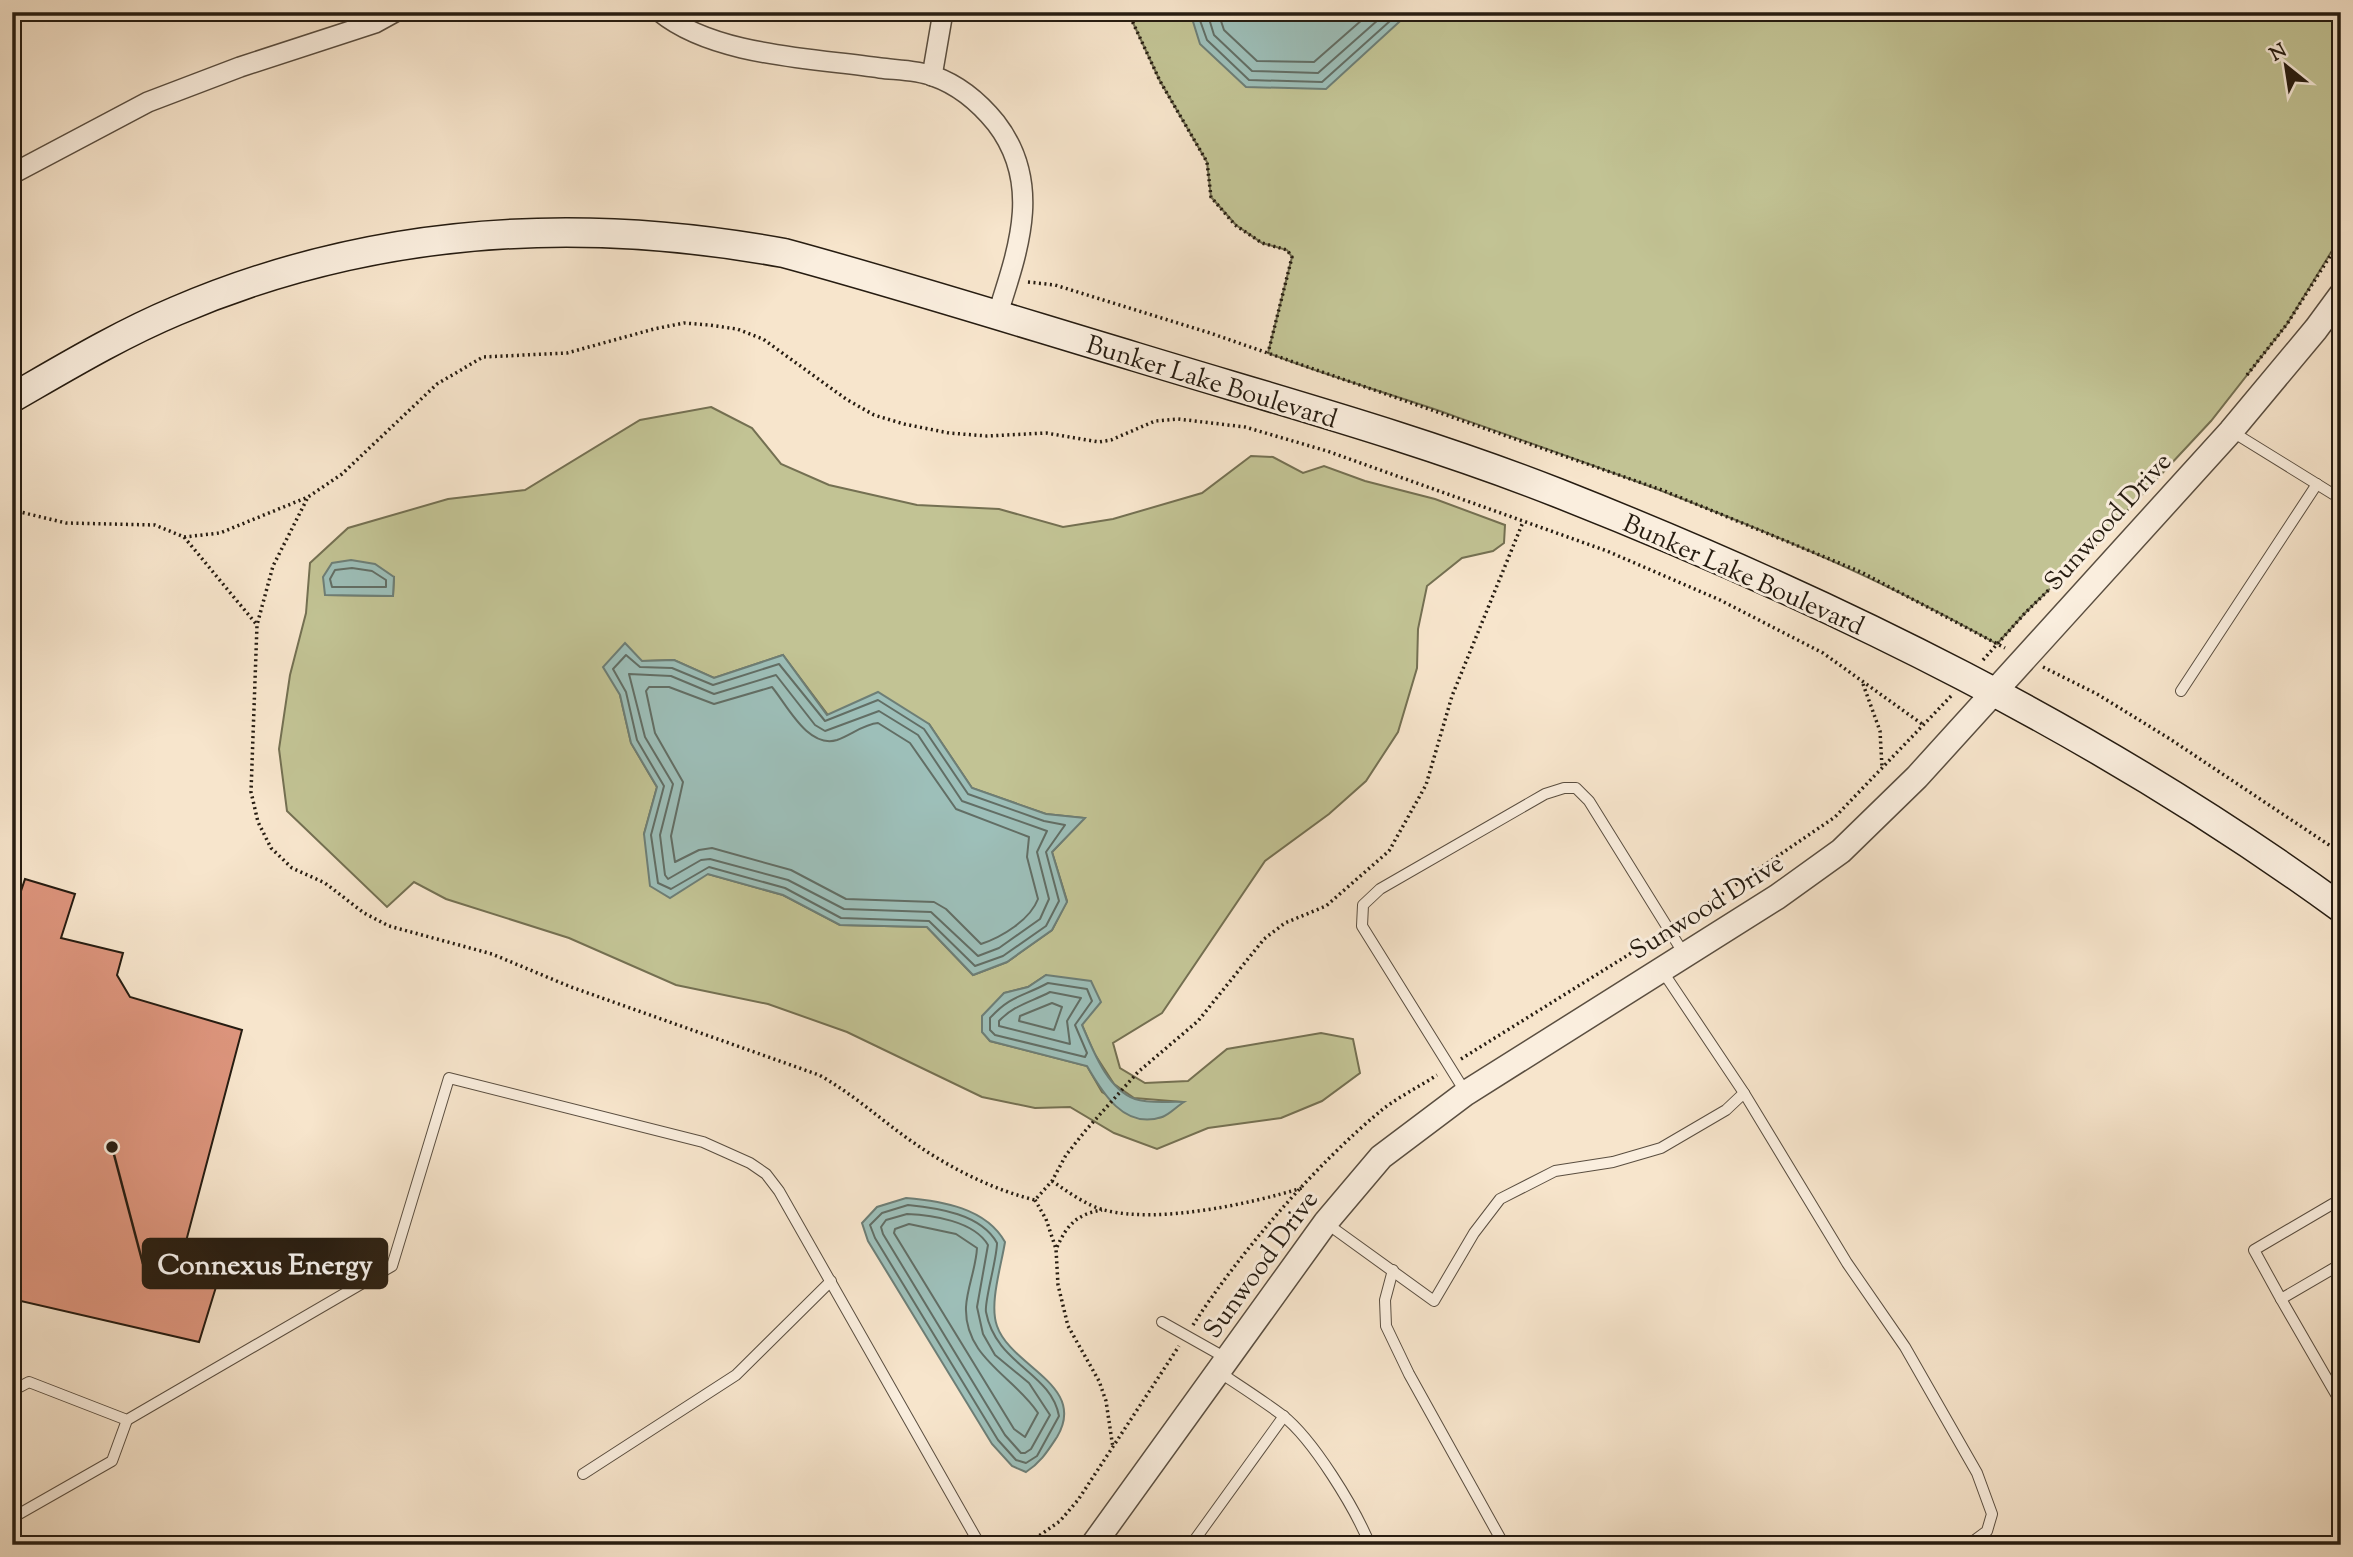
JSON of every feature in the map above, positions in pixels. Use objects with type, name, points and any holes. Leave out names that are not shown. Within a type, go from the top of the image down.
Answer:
[{"type":"main road","name":"Bunker Lake Boulevard","points":[[12,398],[114,340],[176,311],[266,278],[378,250],[505,233],[611,231],[748,246],[824,264],[1250,392],[1556,492],[1844,617],[1992,692],[2157,782],[2341,908]]},
{"type":"street","points":[[12,174],[148,102],[240,67],[374,23],[395,12]]},
{"type":"street","points":[[660,12],[680,28],[733,46],[932,76],[978,100],[1015,154],[1025,194],[1025,218],[998,316]]},
{"type":"street","points":[[932,76],[943,12]]},
{"type":"street","name":"Sunwood Drive","points":[[1093,1545],[1326,1222],[1381,1157],[1466,1093],[1777,897],[1841,850],[1917,776],[2231,431],[2341,295]]},
{"type":"lane","points":[[2231,431],[2341,499]]},
{"type":"lane","points":[[2181,691],[2316,484]]},
{"type":"lane","points":[[1466,1093],[1362,926],[1363,905],[1380,889],[1545,794],[1564,788],[1576,788],[1589,801],[1684,955]]},
{"type":"lane","points":[[1661,969],[1744,1093],[1847,1263],[1905,1348],[1977,1473],[1992,1514],[1987,1531],[1968,1545]]},
{"type":"lane","points":[[12,1518],[112,1461],[127,1420],[392,1266],[449,1078],[703,1142],[750,1163],[766,1174],[779,1191],[980,1545]]},
{"type":"lane","points":[[1326,1222],[1434,1300],[1474,1233],[1500,1199],[1555,1171],[1613,1162],[1661,1148],[1726,1110],[1744,1093]]},
{"type":"lane","points":[[2341,1199],[2254,1250],[2341,1403]]},
{"type":"lane","points":[[2281,1299],[2341,1264]]},
{"type":"lane","points":[[1393,1270],[1385,1300],[1386,1326],[1504,1545]]},
{"type":"lane","points":[[583,1474],[736,1375],[831,1282]]},
{"type":"lane","points":[[1162,1322],[1224,1366],[1284,1416],[1303,1436],[1359,1519],[1370,1545]]},
{"type":"lane","points":[[12,1391],[29,1382],[127,1420]]},
{"type":"lane","points":[[1191,1545],[1284,1416]]},
{"type":"path","points":[[1128,12],[1160,81],[1207,162],[1211,197],[1236,225],[1262,243],[1287,250],[1292,257],[1268,353]]},
{"type":"path","points":[[2241,382],[2287,324],[2341,239]]},
{"type":"path","points":[[1009,280],[1055,285],[1268,353],[1590,464],[1737,520],[1860,572],[1997,644],[2099,541]]},
{"type":"path","points":[[184,537],[220,533],[308,497],[342,474],[438,384],[468,363],[483,357],[505,354],[567,353],[684,323],[737,329],[763,339],[846,399],[874,415],[949,433],[987,436],[1046,433],[1098,442],[1111,440],[1155,421],[1178,419],[1245,427],[1327,451],[1607,551],[1720,600],[1822,653],[1922,724],[1942,705]]},
{"type":"path","points":[[308,497],[270,574],[257,625],[251,792],[262,834],[271,848],[292,868],[325,883],[363,913],[389,926],[492,954],[583,992],[819,1075],[856,1097],[939,1159],[1010,1194],[1035,1200],[1046,1219],[1056,1249],[1062,1306],[1077,1343],[1099,1381],[1108,1414],[1113,1449]]},
{"type":"path","points":[[12,510],[66,523],[155,525],[184,537],[257,625]]},
{"type":"path","points":[[1035,1200],[1052,1181],[1066,1156],[1086,1130],[1138,1072],[1198,1021],[1264,939],[1285,923],[1326,906],[1390,851],[1426,785],[1452,696],[1524,521]]},
{"type":"path","points":[[2047,670],[2097,694],[2160,733],[2341,853]]},
{"type":"path","points":[[1862,682],[1880,731],[1882,768]]},
{"type":"path","points":[[1052,1181],[1104,1210]]},
{"type":"path","points":[[1056,1249],[1069,1224],[1077,1217],[1104,1210],[1139,1213],[1224,1207],[1304,1187]]},
{"type":"green space","points":[[1128,12],[2341,12],[2341,236],[2287,324],[2211,421],[2099,541],[1997,644],[1861,574],[1721,514],[1506,434],[1268,353],[1292,257],[1287,250],[1262,243],[1236,225],[1211,197],[1207,162],[1160,81]]},
{"type":"green space","points":[[711,407],[752,428],[781,464],[829,485],[917,505],[999,509],[1063,527],[1113,519],[1202,493],[1251,456],[1273,457],[1303,473],[1324,466],[1365,481],[1435,499],[1505,525],[1504,543],[1493,551],[1462,558],[1427,586],[1418,629],[1417,668],[1398,732],[1366,781],[1329,814],[1265,861],[1162,1013],[1113,1043],[1120,1068],[1145,1083],[1188,1081],[1227,1049],[1321,1033],[1353,1039],[1360,1073],[1322,1101],[1281,1118],[1208,1128],[1157,1149],[1114,1133],[1070,1107],[1035,1108],[982,1097],[847,1032],[768,1004],[676,985],[569,938],[446,899],[414,882],[387,907],[287,811],[279,749],[290,675],[306,613],[310,563],[348,528],[448,499],[525,490],[640,420]],"holes":[[[394,577],[393,596],[326,595]],[[783,655],[828,715],[929,724],[972,788],[1046,814],[1084,818],[1052,852],[1067,901],[1052,930],[1007,962],[973,975],[927,927],[840,925],[783,895],[708,874],[644,834],[657,787],[631,743],[620,695],[642,661],[674,660],[714,678]],[[1046,975],[1082,1025],[1094,1053],[1114,1084],[1134,1098],[1183,1102],[1162,1117],[1147,1119],[1102,1092],[1087,1066],[990,1041],[983,1032],[1004,993],[1028,987]]]},
{"type":"water","points":[[1190,12],[1410,12],[1326,89],[1246,87],[1200,44]]},
{"type":"water","points":[[351,560],[375,564],[394,577],[393,596],[325,595],[323,577],[332,563]]},
{"type":"water","points":[[625,643],[642,661],[674,660],[714,678],[783,655],[827,715],[878,692],[929,724],[972,788],[1046,814],[1085,818],[1052,852],[1067,902],[1052,930],[1007,962],[973,975],[927,927],[840,925],[783,895],[708,874],[670,898],[650,886],[644,834],[657,787],[631,743],[620,695],[603,667]]},
{"type":"water","points":[[1046,975],[1091,981],[1101,1002],[1082,1025],[1102,1068],[1116,1087],[1141,1101],[1184,1102],[1162,1117],[1148,1120],[1136,1118],[1107,1097],[1087,1066],[990,1041],[982,1032],[982,1016],[1004,993],[1028,987]]},
{"type":"water","points":[[906,1198],[962,1208],[987,1221],[1005,1242],[995,1296],[997,1326],[1005,1340],[1044,1377],[1063,1403],[1064,1419],[1057,1437],[1040,1460],[1026,1472],[1012,1466],[992,1444],[868,1241],[862,1223],[877,1207]]},
{"type":"building","points":[[25,879],[75,894],[61,938],[123,953],[117,975],[130,997],[242,1030],[180,1264],[220,1274],[199,1342],[12,1299],[12,898],[18,900]]},
{"type":"place","name":"Connexus Energy","points":[[112,1147]]}]
